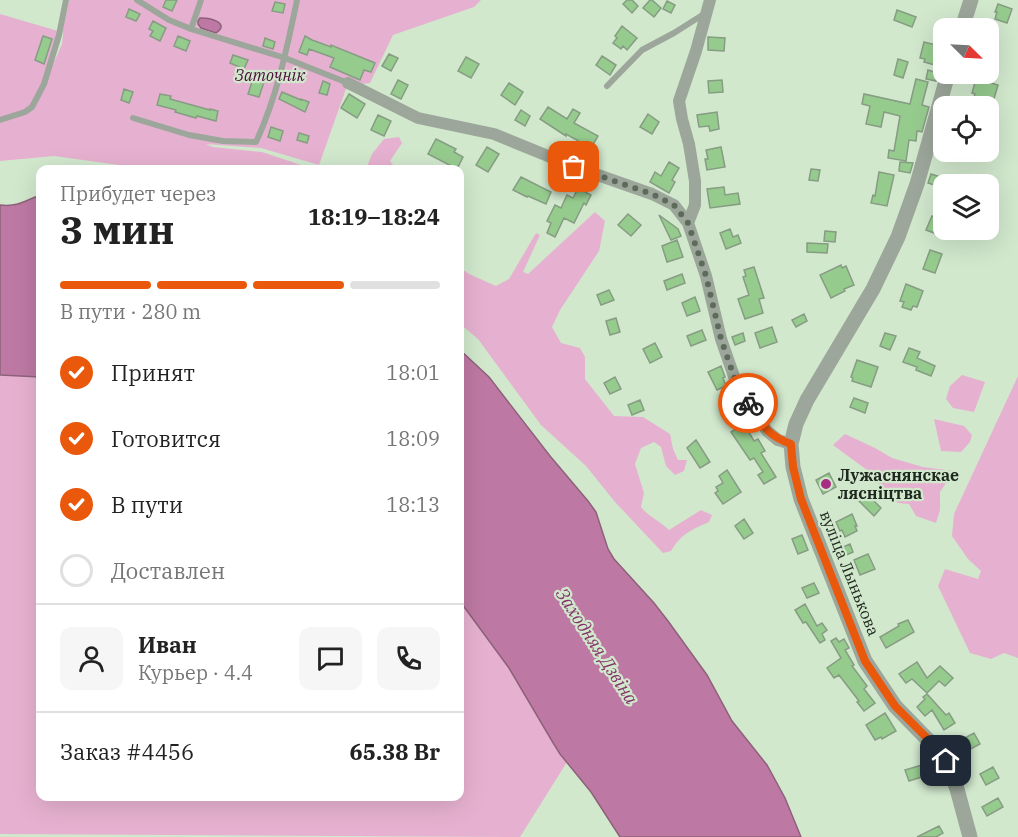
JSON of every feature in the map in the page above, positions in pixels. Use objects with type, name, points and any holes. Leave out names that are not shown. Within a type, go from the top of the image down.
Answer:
[{"type":"street","points":[[965,18],[971,0]]},
{"type":"street","points":[[688,223],[695,205],[696,181],[679,101],[708,6]]},
{"type":"street","points":[[348,83],[418,118],[494,134],[574,167],[652,194],[674,205],[688,223],[706,276],[721,339],[738,388],[767,431],[778,440],[791,444]]},
{"type":"street","name":"вуліца Лынькова","points":[[945,84],[917,184],[898,237],[873,289],[807,400],[796,424],[791,444],[793,467],[801,499],[865,661],[895,706],[932,743],[946,761],[957,789],[970,837]]},
{"type":"lane","points":[[0,120],[25,112],[32,107],[44,84],[59,35],[66,0]]},
{"type":"lane","points":[[137,0],[169,20],[191,29],[285,58],[348,83]]},
{"type":"lane","points":[[191,29],[201,0]]},
{"type":"lane","points":[[134,118],[189,135],[223,141],[256,142],[266,121],[285,58],[297,0]]},
{"type":"lane","points":[[608,86],[642,50],[674,33],[708,6]]},
{"type":"green space","name":"Заточнік","points":[[69,0],[481,0],[474,7],[393,35],[370,83],[347,86],[319,165],[261,148],[206,144],[213,147],[262,152],[301,165],[119,165],[54,156],[0,161],[0,14],[58,31],[51,69],[62,44]]},
{"type":"green space","points":[[399,137],[402,143],[390,161],[393,165],[368,165],[372,154],[384,139]]},
{"type":"green space","points":[[595,212],[605,221],[599,251],[560,310],[552,327],[561,343],[580,348],[585,357],[585,379],[614,416],[643,417],[670,434],[678,460],[687,460],[684,471],[675,475],[666,466],[661,447],[654,442],[641,448],[635,464],[644,493],[641,507],[669,530],[701,510],[712,515],[709,522],[687,533],[671,551],[663,553],[615,502],[586,466],[541,425],[478,339],[464,327],[464,270],[496,286],[509,279],[536,233],[540,235],[523,272],[528,274]]},
{"type":"green space","points":[[0,375],[36,377],[36,801],[464,801],[464,607],[509,668],[567,762],[520,837],[0,834]]},
{"type":"green space","points":[[962,375],[985,382],[974,412],[953,408],[946,399],[950,386]]},
{"type":"green space","points":[[1018,376],[1018,658],[1004,653],[991,659],[970,653],[938,586],[945,569],[978,579],[981,571],[968,559],[952,536],[954,514]]},
{"type":"green space","points":[[934,419],[964,426],[972,435],[970,442],[961,452],[941,451]]},
{"type":"green space","points":[[845,434],[892,458],[923,467],[954,471],[940,492],[940,510],[936,523],[916,516],[909,504],[898,503],[883,492],[875,476],[833,445]]},
{"type":"water","points":[[200,18],[217,21],[221,26],[220,29],[216,33],[201,28],[198,24]]},
{"type":"water","points":[[36,197],[36,377],[0,375],[0,205],[17,204]]},
{"type":"water","name":"Заходняя Дзвіна","points":[[464,354],[489,377],[596,512],[608,549],[614,559],[654,603],[707,675],[732,721],[767,765],[785,798],[801,837],[620,837],[591,792],[560,754],[509,668],[464,607]]},
{"type":"building","points":[[166,0],[177,0],[172,11],[163,7]]},
{"type":"building","points":[[627,0],[632,0],[638,6],[632,13],[623,4]]},
{"type":"building","points":[[650,0],[661,8],[654,17],[643,8]]},
{"type":"building","points":[[667,1],[675,5],[671,13],[663,9]]},
{"type":"building","points":[[275,2],[285,4],[283,13],[272,11]]},
{"type":"building","points":[[998,4],[1012,9],[1007,23],[995,18],[997,12],[995,12]]},
{"type":"building","points":[[129,9],[140,14],[136,21],[126,17]]},
{"type":"building","points":[[897,10],[916,17],[912,27],[894,20]]},
{"type":"building","points":[[153,21],[166,28],[160,41],[150,36],[153,31],[149,29]]},
{"type":"building","points":[[622,26],[637,38],[627,50],[613,43]]},
{"type":"building","points":[[43,36],[52,39],[44,64],[35,60]]},
{"type":"building","points":[[178,36],[190,41],[186,51],[174,46]]},
{"type":"building","points":[[305,36],[375,63],[371,72],[364,70],[360,80],[330,67],[334,58],[309,49],[307,55],[299,52]]},
{"type":"building","points":[[708,37],[725,38],[724,51],[708,50]]},
{"type":"building","points":[[265,38],[275,42],[273,49],[263,46]]},
{"type":"building","points":[[924,42],[933,44],[933,64],[924,62],[925,59],[920,58]]},
{"type":"building","points":[[389,54],[398,58],[391,71],[382,66]]},
{"type":"building","points":[[233,55],[248,60],[244,69],[230,63]]},
{"type":"building","points":[[602,56],[616,65],[610,75],[596,65]]},
{"type":"building","points":[[466,57],[479,64],[471,78],[458,71]]},
{"type":"building","points":[[898,59],[908,62],[903,78],[894,75]]},
{"type":"building","points":[[928,70],[933,72],[933,80],[926,79]]},
{"type":"building","points":[[253,79],[264,82],[259,97],[248,94]]},
{"type":"building","points":[[916,79],[928,82],[922,105],[929,107],[922,132],[917,131],[916,141],[909,140],[906,161],[888,158],[889,150],[894,151],[900,116],[884,112],[881,127],[866,124],[870,106],[862,104],[864,94],[910,104]]},
{"type":"building","points":[[398,80],[408,85],[401,99],[391,94]]},
{"type":"building","points":[[722,80],[723,92],[709,93],[708,81]]},
{"type":"building","points":[[323,81],[330,84],[327,95],[319,93]]},
{"type":"building","points":[[509,83],[523,92],[515,105],[501,95]]},
{"type":"building","points":[[975,84],[998,85],[995,96],[974,96],[972,93]]},
{"type":"building","points":[[124,89],[133,92],[129,103],[121,100]]},
{"type":"building","points":[[282,92],[309,102],[305,112],[279,99]]},
{"type":"building","points":[[160,94],[171,96],[170,99],[218,111],[216,121],[197,116],[196,118],[157,105]]},
{"type":"building","points":[[349,94],[365,104],[357,118],[341,108]]},
{"type":"building","points":[[548,107],[567,119],[573,109],[580,113],[574,123],[598,136],[591,148],[566,134],[566,136],[540,119]]},
{"type":"building","points":[[521,110],[530,116],[525,126],[515,120]]},
{"type":"building","points":[[717,112],[719,129],[710,131],[709,126],[699,127],[697,115]]},
{"type":"building","points":[[648,114],[659,122],[652,134],[640,127]]},
{"type":"building","points":[[378,115],[391,121],[384,136],[371,130]]},
{"type":"building","points":[[271,127],[283,131],[280,141],[268,137]]},
{"type":"building","points":[[299,133],[309,136],[307,143],[297,140]]},
{"type":"building","points":[[436,139],[456,149],[454,152],[463,157],[459,165],[449,165],[428,154]]},
{"type":"building","points":[[487,147],[499,154],[488,172],[476,165]]},
{"type":"building","points":[[721,147],[725,167],[707,170],[706,150]]},
{"type":"building","points":[[669,162],[679,168],[672,180],[675,182],[669,193],[650,182],[655,172],[661,176]]},
{"type":"building","points":[[900,162],[913,163],[910,173],[899,171]]},
{"type":"building","points":[[811,169],[820,170],[818,181],[809,180]]},
{"type":"building","points":[[879,172],[894,175],[887,206],[871,203],[873,195],[875,196]]},
{"type":"building","points":[[931,174],[933,175],[933,185],[928,183]]},
{"type":"building","points":[[521,177],[551,192],[546,204],[513,190]]},
{"type":"building","points":[[724,187],[725,195],[738,193],[740,204],[710,208],[707,189]]},
{"type":"building","points":[[578,188],[591,195],[586,205],[584,203],[574,223],[564,218],[555,237],[547,233],[551,223],[547,221],[555,205],[561,208],[567,195],[573,198]]},
{"type":"building","points":[[628,214],[641,225],[631,236],[618,225]]},
{"type":"building","points":[[659,215],[678,229],[681,236],[671,240]]},
{"type":"building","points":[[932,216],[933,216],[933,233],[926,230]]},
{"type":"building","points":[[730,229],[733,237],[738,235],[741,243],[726,249],[720,233]]},
{"type":"building","points":[[825,231],[836,232],[835,242],[824,241]]},
{"type":"building","points":[[677,240],[683,257],[667,262],[662,246]]},
{"type":"building","points":[[807,243],[828,244],[827,253],[807,252]]},
{"type":"building","points":[[930,250],[942,254],[935,273],[923,269]]},
{"type":"building","points":[[841,265],[842,268],[846,266],[854,285],[831,298],[820,275]]},
{"type":"building","points":[[754,267],[764,298],[759,299],[763,313],[745,319],[738,299],[749,295],[743,277],[746,276],[744,270]]},
{"type":"building","points":[[682,274],[685,283],[667,290],[664,281]]},
{"type":"building","points":[[906,284],[923,291],[917,307],[913,306],[911,310],[902,307],[904,302],[900,301]]},
{"type":"building","points":[[609,290],[614,300],[601,305],[597,295]]},
{"type":"building","points":[[695,297],[700,311],[687,316],[682,303]]},
{"type":"building","points":[[804,314],[807,321],[796,327],[792,320]]},
{"type":"building","points":[[616,318],[620,332],[610,335],[606,321]]},
{"type":"building","points":[[772,327],[777,342],[760,348],[755,333]]},
{"type":"building","points":[[702,330],[706,340],[691,346],[687,336]]},
{"type":"building","points":[[743,333],[745,341],[735,345],[732,337]]},
{"type":"building","points":[[885,333],[896,336],[890,350],[880,346]]},
{"type":"building","points":[[655,343],[662,357],[650,363],[643,349]]},
{"type":"building","points":[[909,348],[920,352],[917,358],[935,366],[931,376],[903,362]]},
{"type":"building","points":[[857,360],[878,367],[871,387],[852,381],[851,377]]},
{"type":"building","points":[[721,366],[726,386],[717,390],[708,372]]},
{"type":"building","points":[[615,377],[621,389],[610,394],[604,383]]},
{"type":"building","points":[[854,398],[868,403],[865,413],[850,407]]},
{"type":"building","points":[[640,400],[644,410],[632,415],[628,405]]},
{"type":"building","points":[[744,424],[754,441],[758,439],[765,451],[761,453],[776,477],[764,484],[758,475],[763,472],[754,458],[750,460],[731,432]]},
{"type":"building","points":[[696,440],[710,462],[700,468],[687,448]]},
{"type":"building","points":[[727,470],[741,492],[723,504],[715,493],[718,491],[716,487],[723,483],[719,476]]},
{"type":"building","name":"Лужаснянскае лясніцтва","points":[[829,473],[836,487],[823,494],[816,480]]},
{"type":"building","points":[[862,489],[881,508],[874,516],[854,496]]},
{"type":"building","points":[[852,514],[857,531],[845,537],[836,522]]},
{"type":"building","points":[[744,519],[753,533],[744,539],[735,526]]},
{"type":"building","points":[[802,535],[808,550],[798,554],[792,539]]},
{"type":"building","points":[[850,544],[853,552],[844,556],[841,548]]},
{"type":"building","points":[[868,554],[875,569],[860,575],[854,560]]},
{"type":"building","points":[[814,583],[819,593],[807,598],[802,588]]},
{"type":"building","points":[[805,604],[817,626],[822,623],[827,630],[822,634],[825,640],[820,643],[795,610]]},
{"type":"building","points":[[908,620],[914,632],[886,648],[880,637]]},
{"type":"building","points":[[836,638],[839,642],[844,639],[849,648],[845,650],[854,665],[852,666],[867,686],[864,689],[875,703],[864,711],[839,675],[834,678],[827,668],[841,658],[831,641]]},
{"type":"building","points":[[917,662],[927,678],[940,666],[953,678],[945,686],[939,681],[927,693],[912,679],[906,683],[899,674]]},
{"type":"building","points":[[927,694],[946,715],[949,713],[955,723],[944,730],[932,710],[925,716],[917,707]]},
{"type":"building","points":[[885,713],[896,731],[882,739],[881,737],[875,740],[866,725]]},
{"type":"building","points":[[974,733],[980,744],[967,751],[961,740]]},
{"type":"building","points":[[922,765],[925,776],[909,781],[905,770]]},
{"type":"building","points":[[993,767],[999,778],[986,785],[980,774]]},
{"type":"building","points":[[998,798],[1003,807],[987,816],[982,807]]},
{"type":"building","points":[[939,826],[943,833],[936,837],[917,837]]},
{"type":"way so far","points":[[574,167],[652,194],[674,205],[688,223],[706,276],[721,339],[738,388],[748,403]]},
{"type":"place","name":"Лужаснянскае лясніцтва","points":[[826,484]]},
{"type":"route","points":[[748,403],[767,431],[778,440],[791,444],[793,467],[801,499],[865,661],[895,706],[932,743],[946,761]]}]
